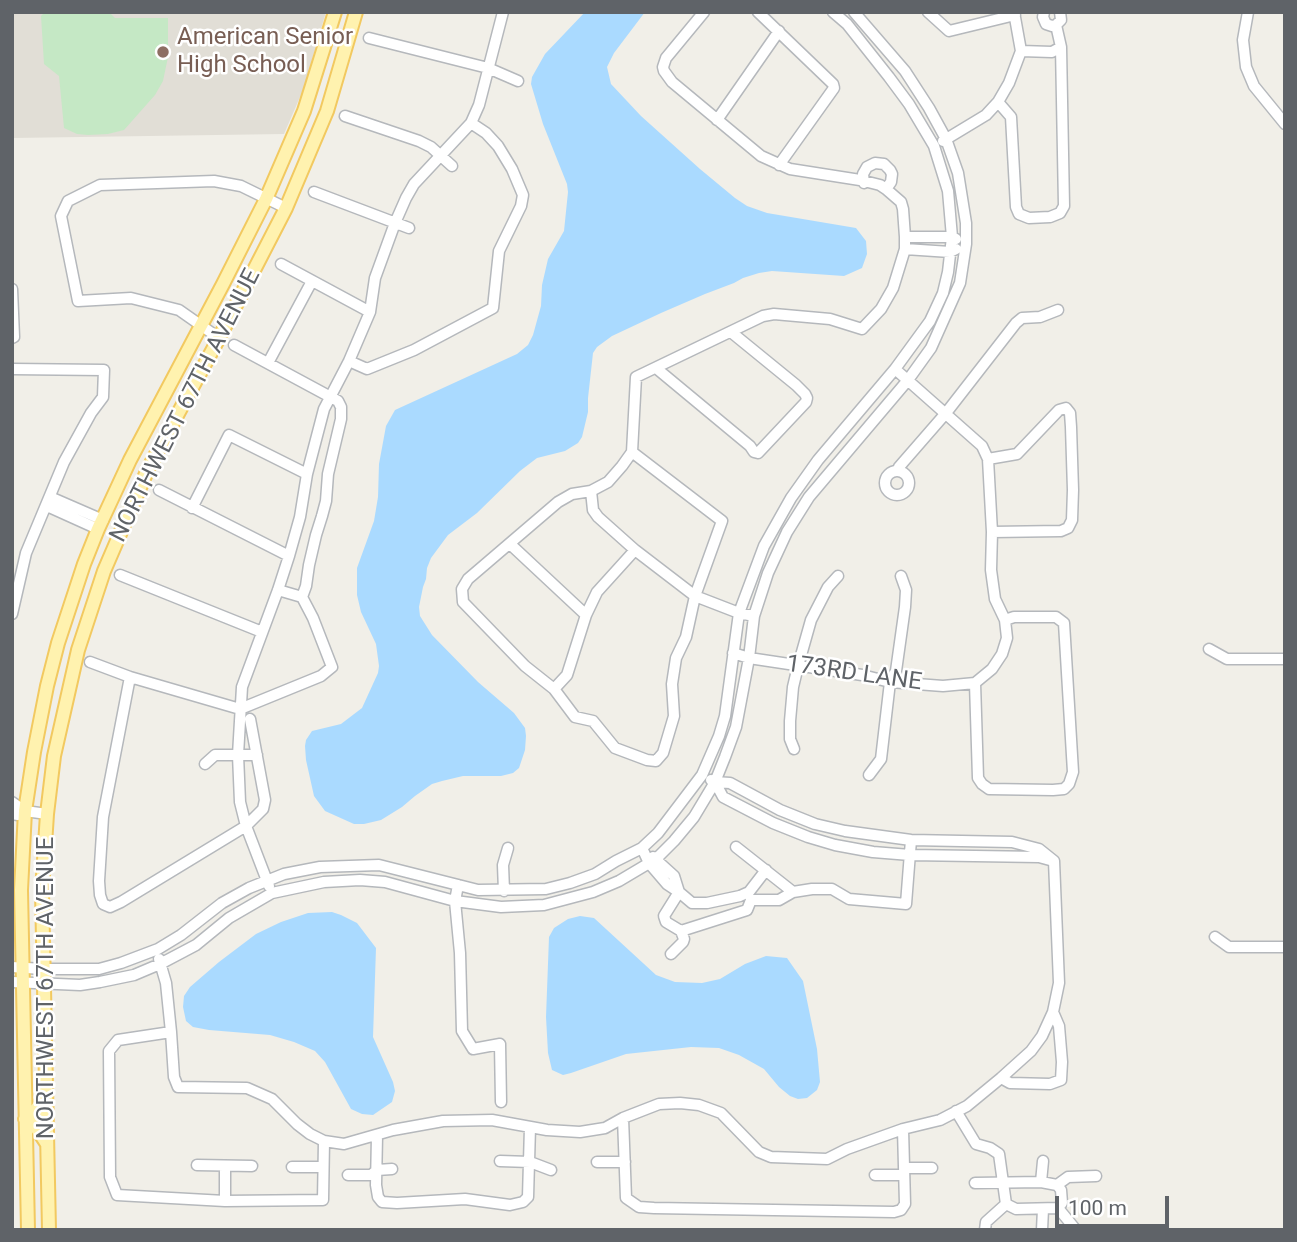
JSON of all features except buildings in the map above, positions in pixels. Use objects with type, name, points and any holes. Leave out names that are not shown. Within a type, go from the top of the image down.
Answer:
[{"type":"main road","name":"NORTHWEST 67TH AVENUE","points":[[28,1230],[17,982],[21,890],[19,813],[58,643],[84,564],[130,460],[266,199],[304,111],[335,12]]},
{"type":"main road","name":"NORTHWEST 67TH AVENUE","points":[[49,1230],[42,891],[54,756],[78,650],[104,571],[148,469],[286,208],[327,111],[356,12]]},
{"type":"main road","points":[[101,524],[121,533]]},
{"type":"main road","points":[[46,1096],[32,1115],[25,1119],[35,1126],[47,1144]]},
{"type":"street","points":[[272,893],[246,826],[240,802],[238,755],[242,687],[289,556],[324,409],[349,362],[370,312],[375,278],[395,223],[415,184],[471,123],[479,105],[503,12]]},
{"type":"street","points":[[632,452],[722,521],[695,596],[686,637],[676,658],[672,684],[674,716],[663,753],[656,761],[615,748],[593,721],[575,717],[554,689],[525,666],[463,602],[461,589],[468,579],[558,502],[572,494],[591,491],[608,482],[622,466],[632,452],[636,377],[763,316],[774,314],[830,320],[862,329],[881,309],[893,288],[905,249],[901,202],[886,189],[860,180],[790,169],[761,156],[672,82],[663,67],[666,58],[704,12]]},
{"type":"street","points":[[758,12],[833,84],[834,88],[779,165]]},
{"type":"street","points":[[17,967],[92,969],[121,963],[158,949],[249,888],[284,874],[320,867],[379,865],[478,890],[546,889],[595,874],[642,848],[666,823],[702,775],[719,736],[739,612],[764,545],[791,498],[818,460],[895,369],[930,321],[943,293],[952,237],[948,191],[934,146],[889,77],[847,24],[833,12]]},
{"type":"street","points":[[17,982],[80,985],[134,975],[197,945],[229,919],[272,893],[324,882],[385,882],[455,901],[501,907],[544,905],[593,892],[619,881],[652,861],[674,841],[694,817],[715,782],[736,727],[754,616],[768,572],[787,532],[809,497],[932,348],[960,283],[966,223],[958,173],[946,139],[905,71],[854,12]]},
{"type":"street","points":[[928,12],[949,31],[1015,13],[1021,51],[1009,83],[998,102],[986,115],[934,146]]},
{"type":"street","points":[[1044,12],[1043,17],[1049,26],[1056,25],[1061,20],[1060,12]]},
{"type":"street","points":[[1248,12],[1243,40],[1246,67],[1254,86],[1285,124]]},
{"type":"street","points":[[998,102],[1011,117],[1016,207],[1019,214],[1029,218],[1050,217],[1060,213],[1064,206],[1061,47],[1056,25]]},
{"type":"street","points":[[717,120],[779,31]]},
{"type":"street","points":[[369,38],[488,68],[518,81]]},
{"type":"street","points":[[1021,51],[1052,52],[1061,47]]},
{"type":"street","points":[[345,116],[419,141],[431,147],[452,166]]},
{"type":"street","points":[[349,362],[368,369],[414,350],[493,308],[499,251],[521,206],[523,195],[498,146],[471,123]]},
{"type":"street","points":[[864,183],[863,174],[867,167],[875,163],[884,164],[892,174],[886,189]]},
{"type":"street","points":[[219,338],[179,310],[131,298],[78,300],[61,216],[68,201],[100,185],[214,181],[242,186],[286,208]]},
{"type":"street","points":[[314,192],[409,228]]},
{"type":"street","points":[[905,237],[952,237],[966,244]]},
{"type":"street","points":[[905,249],[950,252],[966,244]]},
{"type":"street","points":[[281,264],[370,312]]},
{"type":"street","points":[[268,363],[312,281]]},
{"type":"street","points":[[12,289],[12,338]]},
{"type":"street","points":[[898,470],[1016,323],[1022,318],[1040,317],[1058,310]]},
{"type":"street","points":[[656,368],[758,453],[806,402],[805,394],[731,332]]},
{"type":"street","points":[[234,345],[338,401],[341,407],[323,516],[302,597]]},
{"type":"street","points":[[12,369],[104,370],[103,397],[64,462],[26,553],[12,614]]},
{"type":"street","points":[[895,369],[982,446],[988,459],[992,532],[990,570],[995,599],[1005,620],[1007,638],[1002,654],[992,669],[975,683],[978,778],[982,785],[989,789],[1065,789],[1073,772],[1065,623],[1056,617],[1014,617],[1005,620]]},
{"type":"street","points":[[988,459],[1017,454],[1059,410],[1066,408],[1070,414],[1073,490],[1072,520],[1068,528],[1061,531],[992,532]]},
{"type":"street","points":[[192,508],[229,435],[307,474]]},
{"type":"street","points":[[159,490],[289,556]]},
{"type":"street","points":[[591,491],[593,510],[598,517],[635,550],[695,596],[754,616]]},
{"type":"street","points":[[48,501],[101,524]]},
{"type":"street","points":[[510,544],[586,615]]},
{"type":"street","points":[[554,689],[567,675],[586,615],[597,592],[635,550]]},
{"type":"street","points":[[120,575],[262,632]]},
{"type":"street","points":[[794,749],[790,739],[790,721],[797,666],[811,620],[828,587],[838,576]]},
{"type":"street","points":[[869,775],[881,759],[890,682],[896,671],[906,590],[901,576]]},
{"type":"street","points":[[90,662],[130,677],[240,709],[320,676],[332,667],[302,597],[278,590]]},
{"type":"street","points":[[1209,649],[1227,659],[1285,659]]},
{"type":"street","name":"173RD LANE","points":[[733,653],[890,682],[943,686],[975,683]]},
{"type":"street","points":[[130,677],[103,817],[99,881],[103,904],[110,906],[121,902],[246,826],[263,809],[265,800],[250,719]]},
{"type":"street","points":[[205,764],[215,755],[257,755]]},
{"type":"street","points":[[158,949],[166,983],[174,1077],[178,1087],[247,1088],[272,1099],[310,1134],[324,1141],[344,1144],[393,1130],[443,1121],[492,1120],[547,1130],[580,1132],[605,1128],[659,1104],[680,1103],[699,1105],[721,1113],[760,1152],[771,1157],[827,1159],[846,1149],[903,1129],[940,1120],[967,1106],[1031,1051],[1042,1037],[1053,1012],[1059,983],[1054,861],[1040,849],[1012,842],[911,841],[845,831],[815,824],[780,810],[730,783],[715,782],[702,775]]},
{"type":"street","points":[[715,782],[723,797],[774,823],[835,845],[910,855],[1039,857],[1054,861]]},
{"type":"street","points":[[12,802],[19,813],[47,814]]},
{"type":"street","points":[[642,848],[667,884],[688,901],[695,903],[707,904],[748,897],[779,900],[793,892],[812,889],[832,890],[849,899],[905,904],[911,841]]},
{"type":"street","points":[[736,846],[793,892]]},
{"type":"street","points":[[504,891],[503,865],[508,848]]},
{"type":"street","points":[[679,892],[664,916],[666,922],[681,931],[747,910],[749,892],[766,870]]},
{"type":"street","points":[[457,885],[455,901],[460,953],[462,1031],[473,1049],[500,1044],[501,1102]]},
{"type":"street","points":[[671,954],[683,942],[681,931]]},
{"type":"street","points":[[1214,937],[1229,947],[1285,947]]},
{"type":"street","points":[[92,969],[93,983]]},
{"type":"street","points":[[1001,1078],[1010,1083],[1023,1084],[1050,1084],[1061,1080],[1059,1026],[1053,1012]]},
{"type":"street","points":[[172,1031],[118,1040],[109,1051],[110,1177],[117,1195],[225,1201],[323,1200],[324,1141]]},
{"type":"street","points":[[956,1111],[976,1144],[999,1154],[1006,1205]]},
{"type":"street","points":[[623,1118],[626,1198],[639,1207],[901,1210],[905,1204],[903,1129]]},
{"type":"street","points":[[377,1136],[376,1185],[377,1197],[382,1202],[465,1199],[510,1205],[523,1202],[528,1197],[530,1127]]},
{"type":"street","points":[[500,1161],[530,1162],[551,1170]]},
{"type":"street","points":[[1041,1182],[1043,1161]]},
{"type":"street","points":[[597,1162],[625,1162]]},
{"type":"street","points":[[197,1165],[252,1166]]},
{"type":"street","points":[[225,1166],[225,1201]]},
{"type":"street","points":[[292,1167],[323,1167]]},
{"type":"street","points":[[875,1175],[932,1168]]},
{"type":"street","points":[[348,1175],[371,1175],[376,1170],[392,1169]]},
{"type":"street","points":[[1057,1185],[1068,1177],[1096,1176]]},
{"type":"street","points":[[975,1183],[1041,1182],[1057,1185],[1061,1190],[1062,1203],[1058,1208],[1016,1209],[1006,1205]]},
{"type":"street","points":[[985,1230],[986,1222],[1006,1205]]},
{"type":"street","points":[[1058,1208],[1076,1230]]},
{"type":"street","points":[[1042,1230],[1043,1209]]},
{"type":"shaded area","name":"American Senior High School","points":[[12,12],[326,12],[303,90],[284,134],[13,138]]},
{"type":"green space","points":[[45,12],[109,12],[115,18],[168,18],[168,57],[163,81],[155,95],[124,130],[88,135],[77,134],[64,128],[59,76],[44,64],[41,16]]},
{"type":"water","points":[[585,12],[645,12],[614,53],[607,67],[611,84],[641,116],[700,169],[747,206],[767,213],[856,228],[866,241],[867,254],[862,268],[844,276],[772,271],[743,278],[612,336],[597,347],[593,353],[588,412],[578,443],[565,451],[537,458],[477,513],[448,535],[431,558],[419,607],[420,616],[432,635],[478,682],[514,713],[525,728],[525,750],[519,768],[513,773],[501,776],[463,776],[432,784],[381,820],[354,824],[325,811],[314,796],[305,746],[312,731],[341,724],[362,708],[378,673],[376,644],[361,612],[357,595],[357,568],[374,521],[379,464],[386,426],[395,410],[517,354],[528,345],[533,335],[541,306],[542,285],[548,259],[564,231],[568,192],[543,124],[531,84],[532,77],[545,54]]},
{"type":"water","points":[[332,912],[357,923],[376,948],[373,1037],[395,1091],[392,1102],[373,1115],[351,1109],[325,1062],[315,1051],[270,1035],[193,1027],[186,1021],[183,1007],[184,996],[190,987],[256,934],[308,913]]},
{"type":"water","points":[[580,916],[594,918],[656,975],[675,982],[702,983],[720,979],[745,964],[766,956],[787,958],[803,981],[817,1049],[820,1082],[817,1090],[807,1098],[790,1096],[764,1069],[739,1055],[719,1048],[691,1047],[626,1054],[563,1075],[552,1070],[546,1017],[549,937],[554,928],[568,919]]},
{"type":"place","name":"American Senior High School","points":[[163,52]]}]
